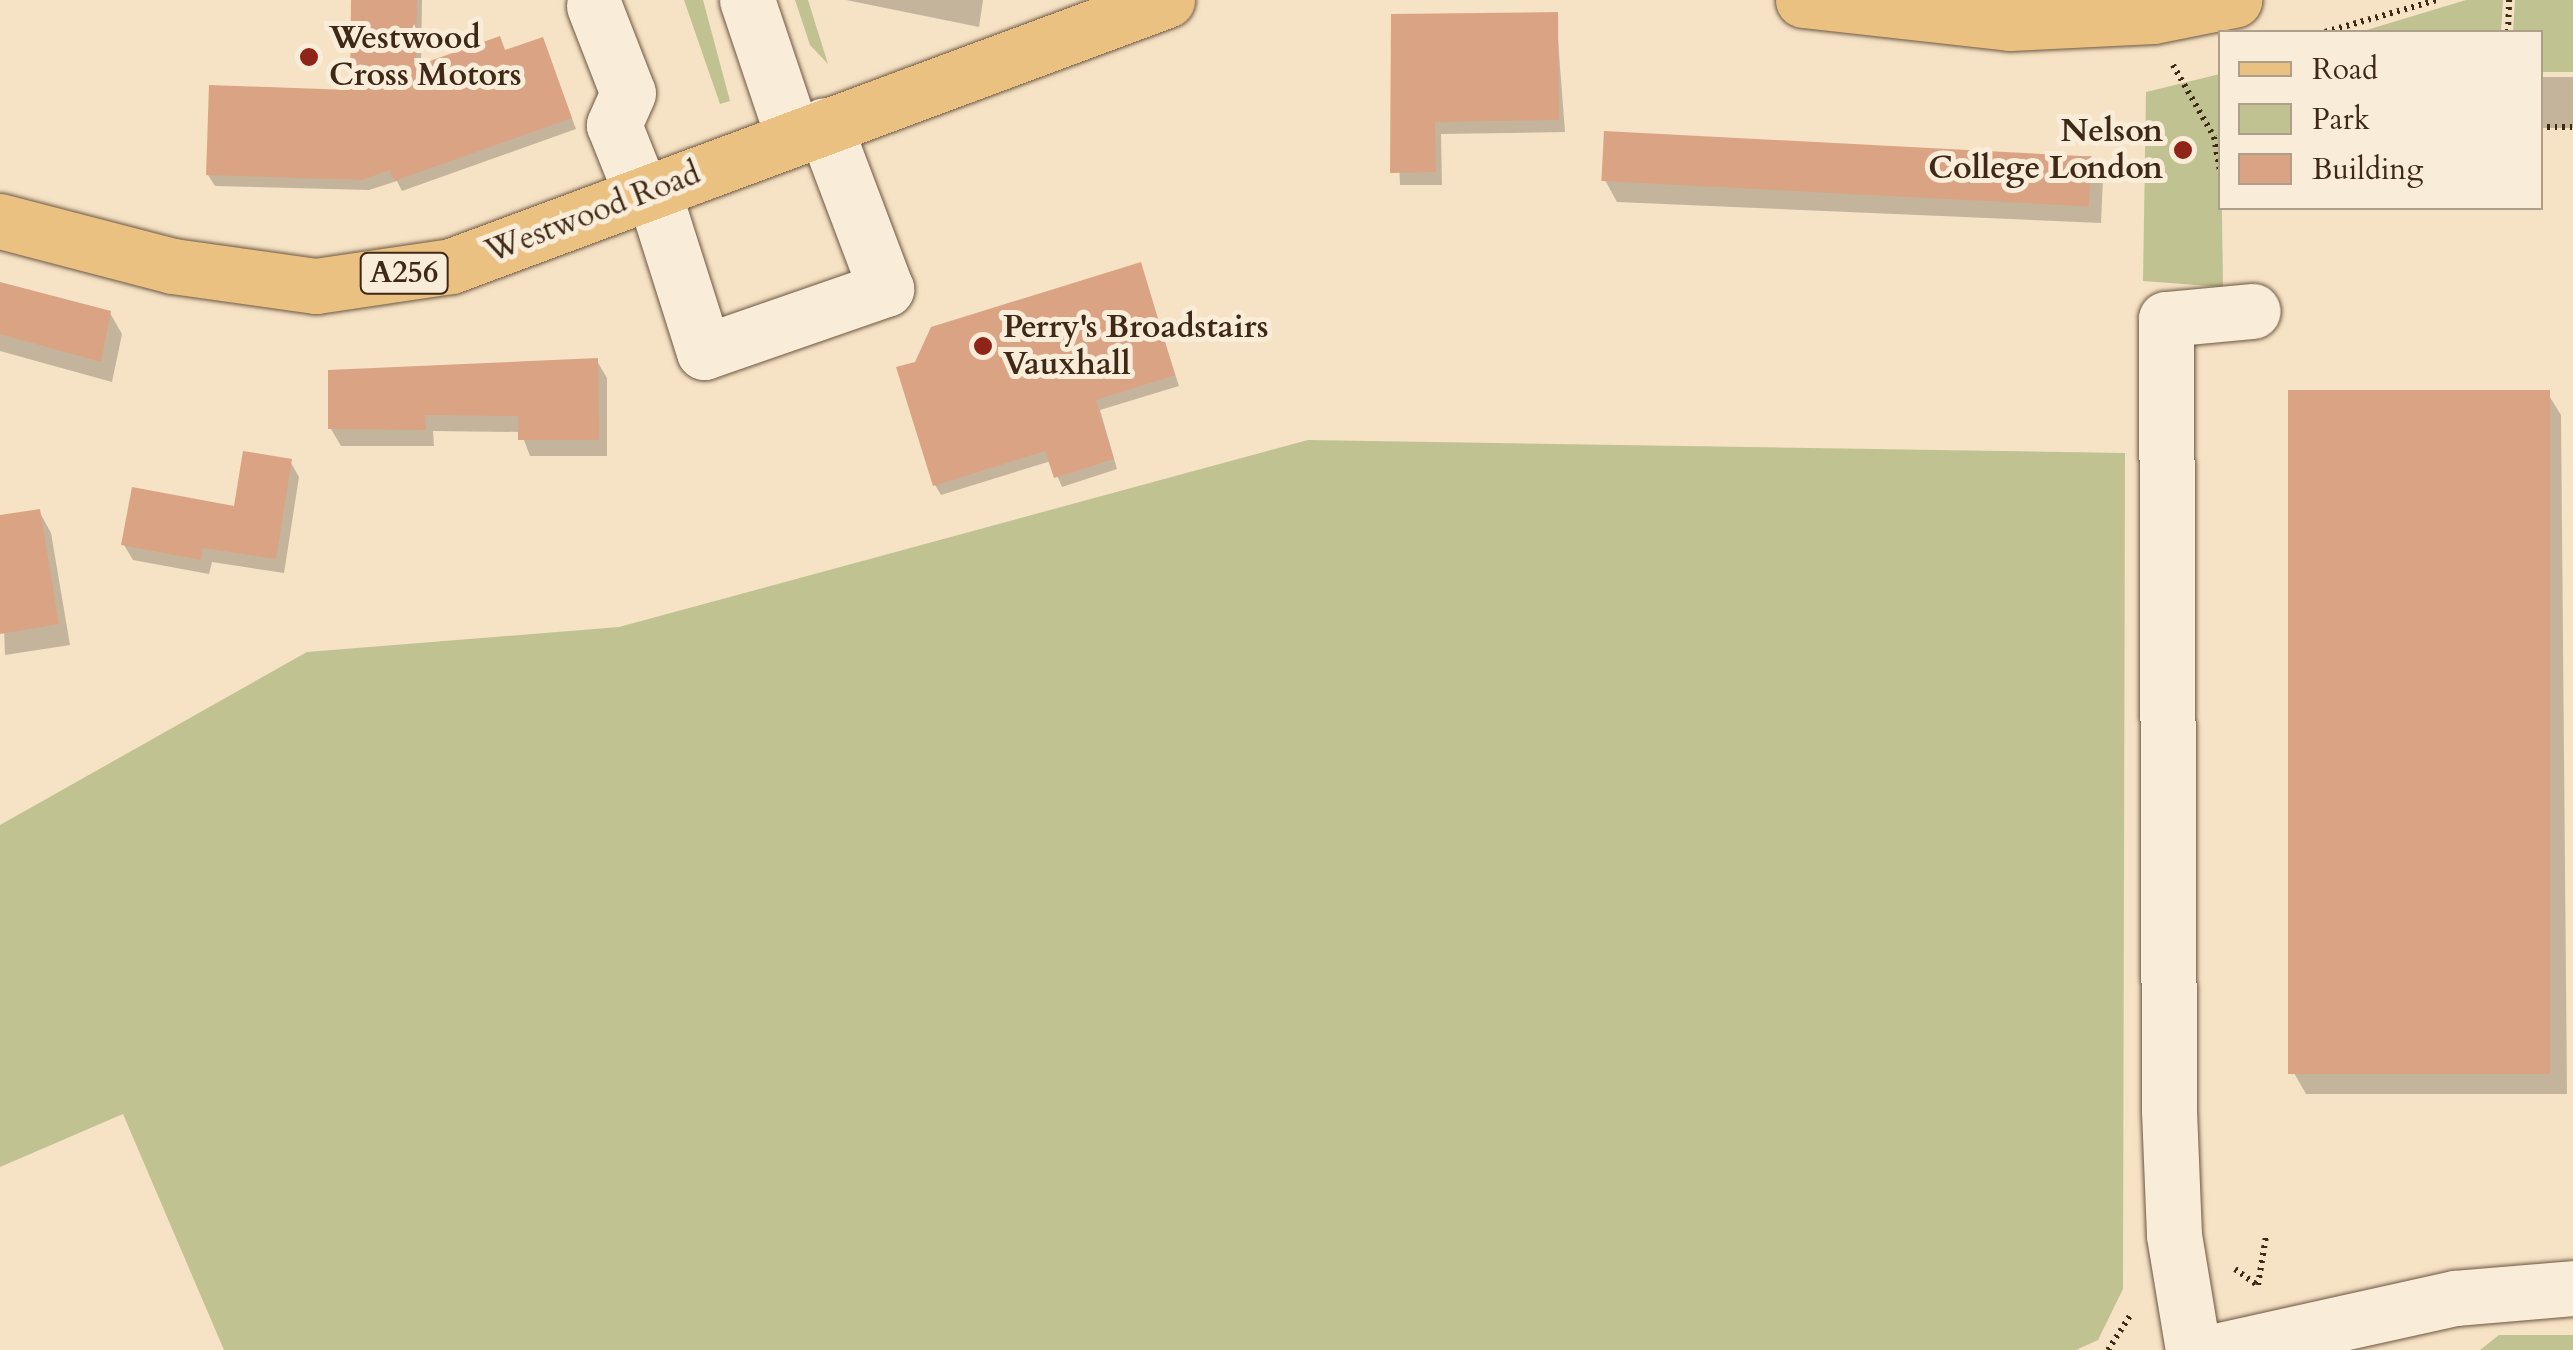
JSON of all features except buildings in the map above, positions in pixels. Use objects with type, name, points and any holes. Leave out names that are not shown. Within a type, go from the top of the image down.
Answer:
[{"type":"main road","name":"Westwood Road","points":[[0,221],[173,266],[316,286],[452,266],[1167,0]]},
{"type":"main road","points":[[1802,0],[2010,23],[2153,16],[2234,0]]},
{"type":"street","points":[[594,6],[628,92],[614,125],[648,193],[704,352],[886,289],[746,0]]},
{"type":"street","points":[[2194,1350],[2174,1236],[2169,1110],[2166,319],[2253,311]]},
{"type":"street","points":[[2220,1350],[2419,1329],[2573,1288]]},
{"type":"path","points":[[2332,30],[2437,0]]},
{"type":"path","points":[[2508,30],[2509,0]]},
{"type":"path","points":[[2175,69],[2214,137],[2218,160]]},
{"type":"path","points":[[2543,127],[2573,127]]},
{"type":"path","points":[[2258,1285],[2266,1236]]},
{"type":"green space","points":[[684,0],[703,0],[730,101],[720,104]]},
{"type":"green space","points":[[795,0],[808,0],[828,64],[810,45]]},
{"type":"green space","points":[[2466,0],[2503,0],[2501,30],[2367,30]]},
{"type":"green space","points":[[2515,0],[2573,0],[2573,72],[2543,72],[2543,30],[2513,30]]},
{"type":"green space","points":[[2218,74],[2218,210],[2222,210],[2223,287],[2143,281],[2146,92]]},
{"type":"green space","points":[[1308,440],[2125,453],[2123,1289],[2098,1340],[2076,1350],[224,1350],[123,1114],[0,1167],[0,825],[307,652],[619,627]]},
{"type":"green space","points":[[2499,1335],[2573,1335],[2573,1350],[2480,1350]]},
{"type":"place","name":"Westwood Cross Motors","points":[[309,57]]},
{"type":"place","name":"Nelson College London","points":[[2183,150]]},
{"type":"place","name":"Perry's Broadstairs Vauxhall","points":[[983,346]]}]
